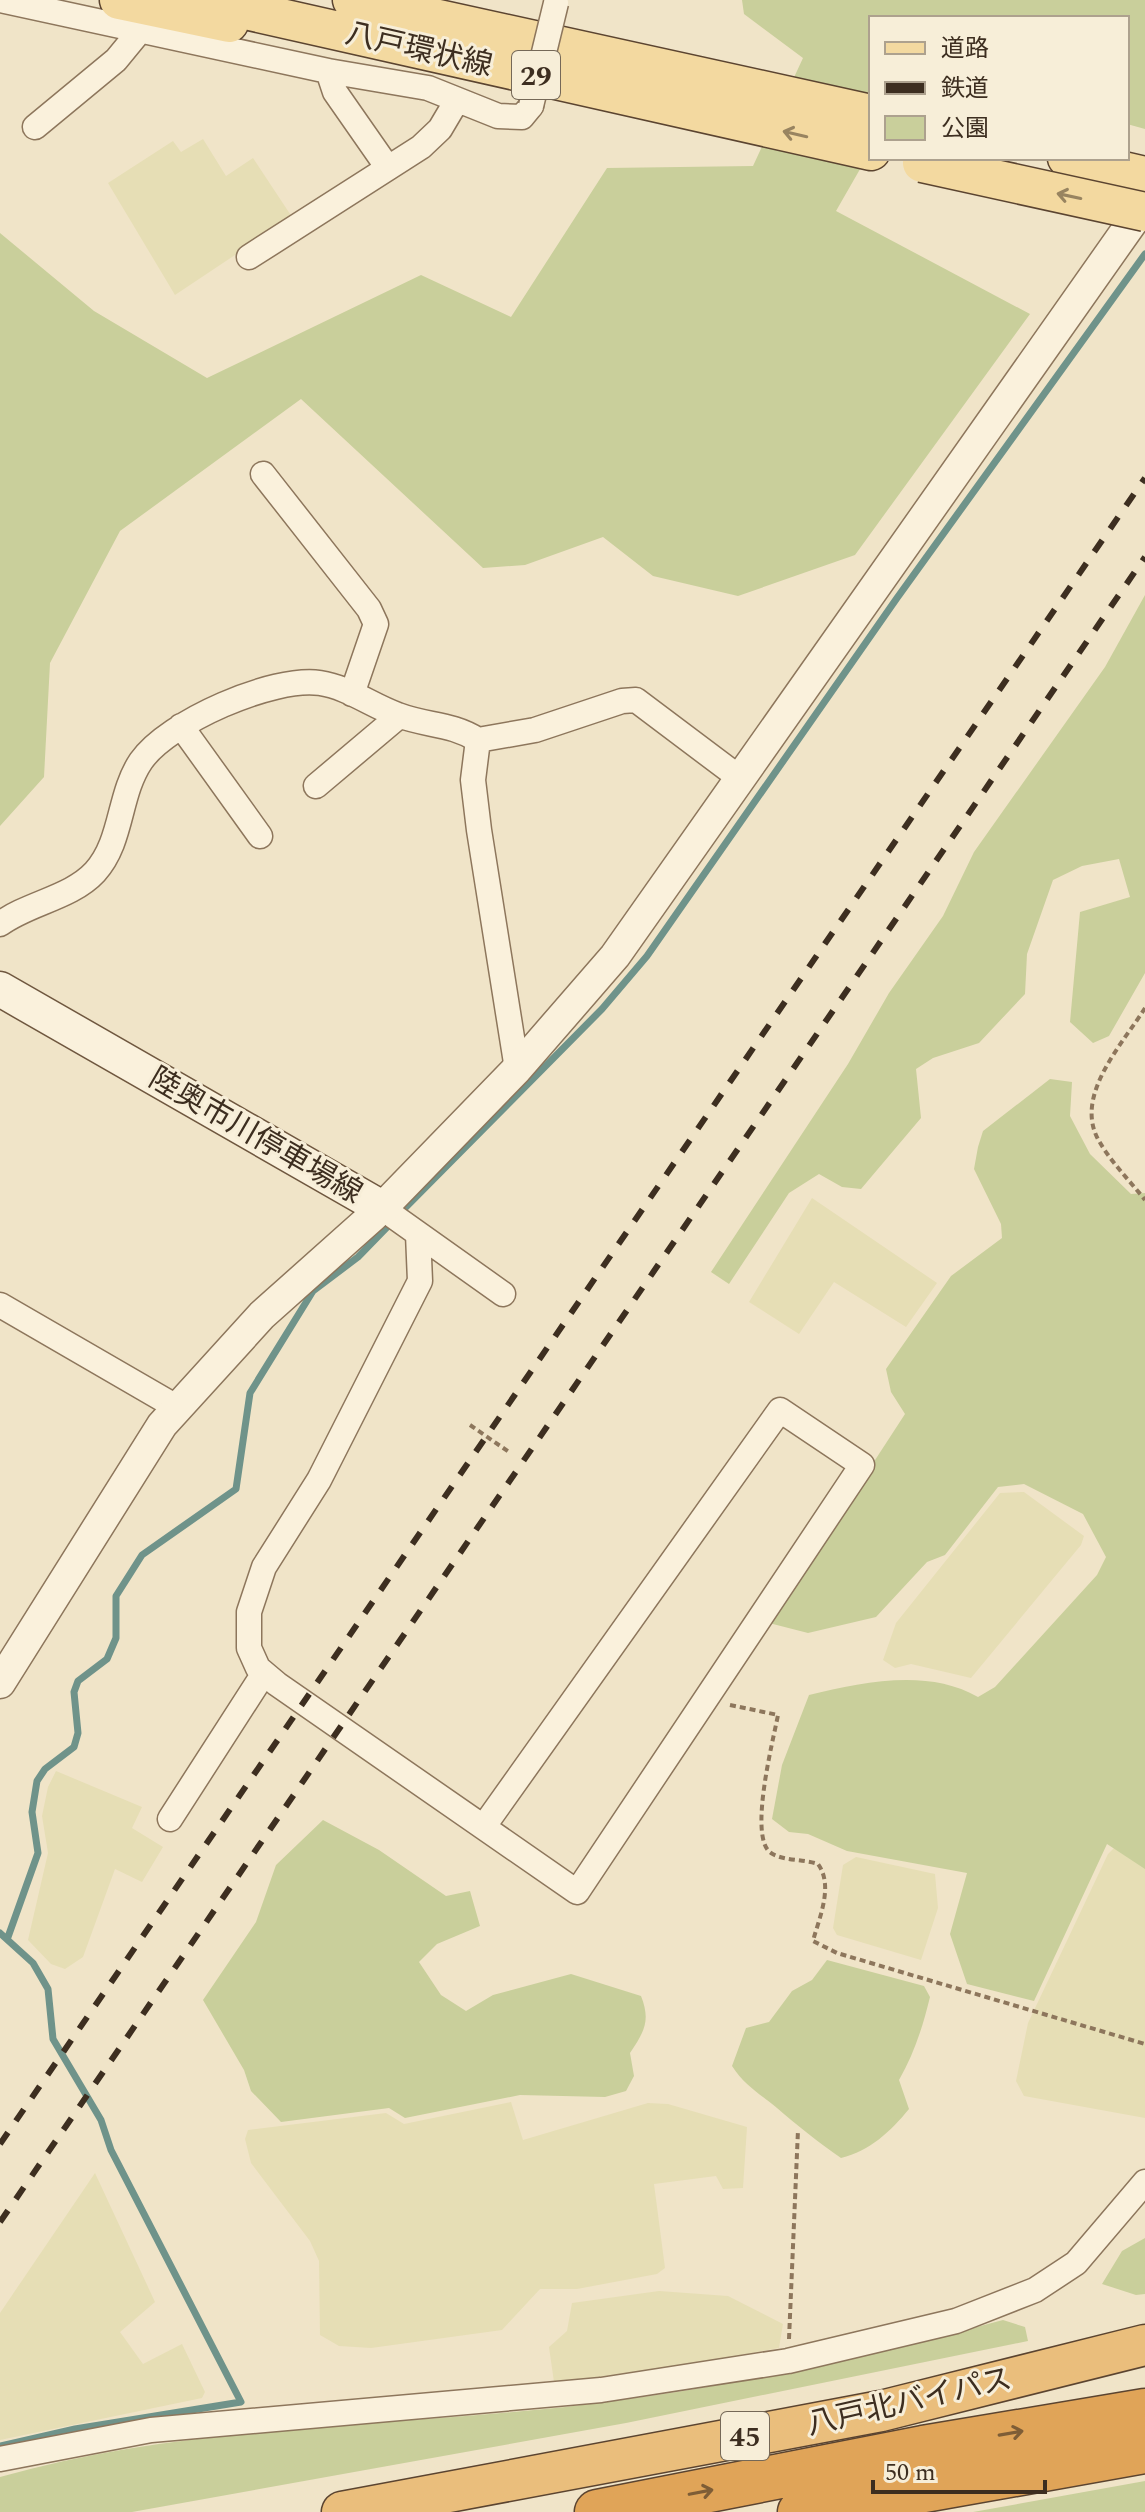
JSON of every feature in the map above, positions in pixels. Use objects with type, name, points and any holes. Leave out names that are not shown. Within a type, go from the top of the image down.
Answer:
[{"type":"highway","name":"八戸北バイパス","points":[[342,2512],[881,2411],[1145,2345]]},
{"type":"highway","points":[[597,2512],[923,2448],[1145,2411]]},
{"type":"highway","points":[[800,2512],[1145,2451]]},
{"type":"main road","name":"29","points":[[119,0],[492,80],[738,120]]},
{"type":"main road","name":"八戸環状線","points":[[201,0],[869,151]]},
{"type":"main road","name":"八戸環状線","points":[[352,0],[869,114]]},
{"type":"main road","name":"29","points":[[456,0],[513,13],[795,97]]},
{"type":"main road","points":[[1076,160],[1145,176]]},
{"type":"main road","points":[[911,161],[1145,212]]},
{"type":"main road","name":"陸奥市川停車場線","points":[[0,989],[382,1208]]},
{"type":"street","points":[[0,0],[328,71],[428,88],[456,102],[498,116],[522,117],[531,106],[557,2]]},
{"type":"street","points":[[35,127],[116,60],[139,32]]},
{"type":"street","points":[[328,71],[335,92],[388,168]]},
{"type":"street","points":[[249,257],[421,147],[440,129],[456,102]]},
{"type":"street","points":[[0,1683],[162,1425],[262,1315],[382,1208],[517,1069],[615,956],[1145,204]]},
{"type":"street","points":[[263,474],[369,609],[376,624],[352,694]]},
{"type":"street","points":[[0,924],[20,909],[71,889],[92,875],[108,856],[132,775],[143,758],[181,726],[214,709],[303,681],[323,683],[399,716],[458,727],[478,740],[535,730],[622,701],[636,700],[741,779]]},
{"type":"street","points":[[316,786],[399,716]]},
{"type":"street","points":[[181,726],[260,836]]},
{"type":"street","points":[[478,740],[473,780],[517,1069]]},
{"type":"street","name":"陸奥市川停車場線","points":[[382,1208],[503,1294]]},
{"type":"street","points":[[418,1234],[420,1281],[319,1480],[264,1567],[249,1612],[249,1648],[264,1673],[577,1892],[862,1465],[780,1410],[484,1826]]},
{"type":"street","points":[[1,1308],[178,1408]]},
{"type":"street","points":[[170,1819],[264,1673]]},
{"type":"street","points":[[0,2459],[151,2430],[601,2390],[788,2361],[956,2321],[1035,2290],[1076,2263],[1145,2182]]},
{"type":"path","points":[[1145,1008],[1098,1083],[1091,1101],[1092,1122],[1098,1141],[1145,1200]]},
{"type":"path","points":[[470,1425],[509,1452]]},
{"type":"path","points":[[709,1694],[727,1704],[778,1715],[763,1797],[761,1838],[773,1855],[818,1864],[825,1873],[825,1893],[813,1941],[837,1953],[1145,2044]]},
{"type":"path","points":[[788,2361],[798,2130]]},
{"type":"shaded area","points":[[203,139],[226,176],[253,158],[292,217],[175,295],[108,183],[173,141],[181,152]]},
{"type":"shaded area","points":[[812,1198],[937,1283],[906,1327],[834,1282],[799,1334],[749,1302]]},
{"type":"shaded area","points":[[1024,1492],[1084,1536],[1081,1545],[971,1678],[911,1664],[895,1668],[883,1660],[896,1623],[1000,1493]]},
{"type":"shaded area","points":[[56,1771],[142,1807],[132,1828],[163,1847],[142,1882],[115,1869],[83,1957],[65,1969],[51,1964],[28,1940],[48,1853],[42,1816],[48,1787]]},
{"type":"shaded area","points":[[1119,1843],[1145,1861],[1145,2118],[1024,2096],[1016,2081],[1028,2023],[1108,1854]]},
{"type":"shaded area","points":[[856,1857],[935,1874],[938,1908],[921,1960],[837,1935],[833,1928],[843,1865]]},
{"type":"shaded area","points":[[511,2102],[523,2140],[648,2103],[668,2104],[747,2127],[743,2188],[723,2189],[716,2176],[654,2184],[665,2268],[657,2274],[577,2289],[540,2289],[502,2330],[371,2348],[339,2346],[320,2335],[319,2261],[310,2241],[251,2163],[245,2139],[248,2130],[386,2113],[404,2124]]},
{"type":"shaded area","points":[[95,2173],[155,2302],[120,2332],[143,2364],[182,2344],[205,2392],[202,2398],[0,2440],[0,2313]]},
{"type":"shaded area","points":[[659,2291],[728,2296],[783,2324],[779,2348],[648,2372],[554,2382],[549,2347],[567,2331],[572,2303]]},
{"type":"green space","points":[[742,0],[1145,0],[1145,129],[1129,125],[1129,16],[869,16],[869,153],[836,211],[1030,314],[855,555],[738,596],[653,576],[603,537],[525,565],[483,568],[301,399],[120,531],[50,663],[44,777],[0,826],[0,233],[94,311],[207,378],[421,275],[511,317],[607,168],[753,166],[803,58],[744,14]]},
{"type":"green space","points":[[1145,595],[1145,973],[1109,1036],[1093,1043],[1070,1022],[1080,912],[1130,897],[1119,859],[1082,866],[1053,880],[1027,954],[1025,994],[979,1043],[933,1058],[916,1069],[921,1118],[861,1189],[842,1187],[819,1174],[789,1193],[729,1284],[711,1272],[848,1064],[889,993],[943,916],[974,852],[1105,667]]},
{"type":"green space","points":[[1050,1079],[1072,1082],[1070,1116],[1090,1154],[1131,1194],[1145,1193],[1145,1869],[1107,1844],[1034,2001],[967,1984],[950,1934],[967,1873],[847,1851],[808,1834],[789,1832],[772,1819],[782,1765],[809,1695],[895,1680],[938,1683],[978,1697],[995,1687],[1097,1575],[1106,1557],[1083,1514],[1024,1484],[998,1487],[945,1555],[927,1562],[876,1617],[808,1633],[769,1623],[905,1414],[891,1392],[886,1369],[951,1276],[1002,1238],[1001,1224],[974,1169],[983,1131]]},
{"type":"green space","points":[[323,1820],[379,1850],[446,1896],[470,1891],[480,1926],[437,1944],[419,1962],[441,1995],[466,2011],[493,1995],[571,1974],[641,1996],[646,2019],[630,2053],[634,2076],[626,2091],[605,2097],[520,2095],[405,2118],[389,2108],[281,2122],[251,2091],[244,2070],[203,2000],[256,1922],[276,1865]]},
{"type":"green space","points":[[827,1960],[924,1986],[930,1997],[918,2040],[899,2080],[909,2109],[879,2139],[841,2158],[753,2089],[732,2066],[746,2028],[769,2022],[792,1991],[812,1980]]},
{"type":"green space","points":[[1145,2238],[1145,2294],[1136,2295],[1102,2284],[1122,2251]]},
{"type":"green space","points":[[1003,2320],[1025,2327],[1028,2341],[626,2423],[132,2512],[0,2512],[0,2477],[131,2448],[265,2432],[534,2410],[653,2396],[829,2363]]},
{"type":"green space","points":[[1145,2481],[1145,2512],[973,2512]]},
{"type":"waterway","points":[[400,1213],[602,1009],[647,956],[897,598],[1145,254]]},
{"type":"waterway","points":[[8,1937],[38,1853],[32,1812],[37,1781],[45,1769],[74,1747],[78,1733],[74,1692],[78,1681],[107,1659],[116,1638],[116,1596],[142,1555],[236,1489],[250,1393],[313,1291],[358,1257],[392,1222]]},
{"type":"waterway","points":[[0,1933],[33,1963],[48,1989],[53,2039],[101,2120],[111,2150],[241,2402],[75,2429],[0,2446]]},
{"type":"railway","points":[[0,2144],[1145,478]]},
{"type":"railway","points":[[0,2222],[1145,557]]}]
